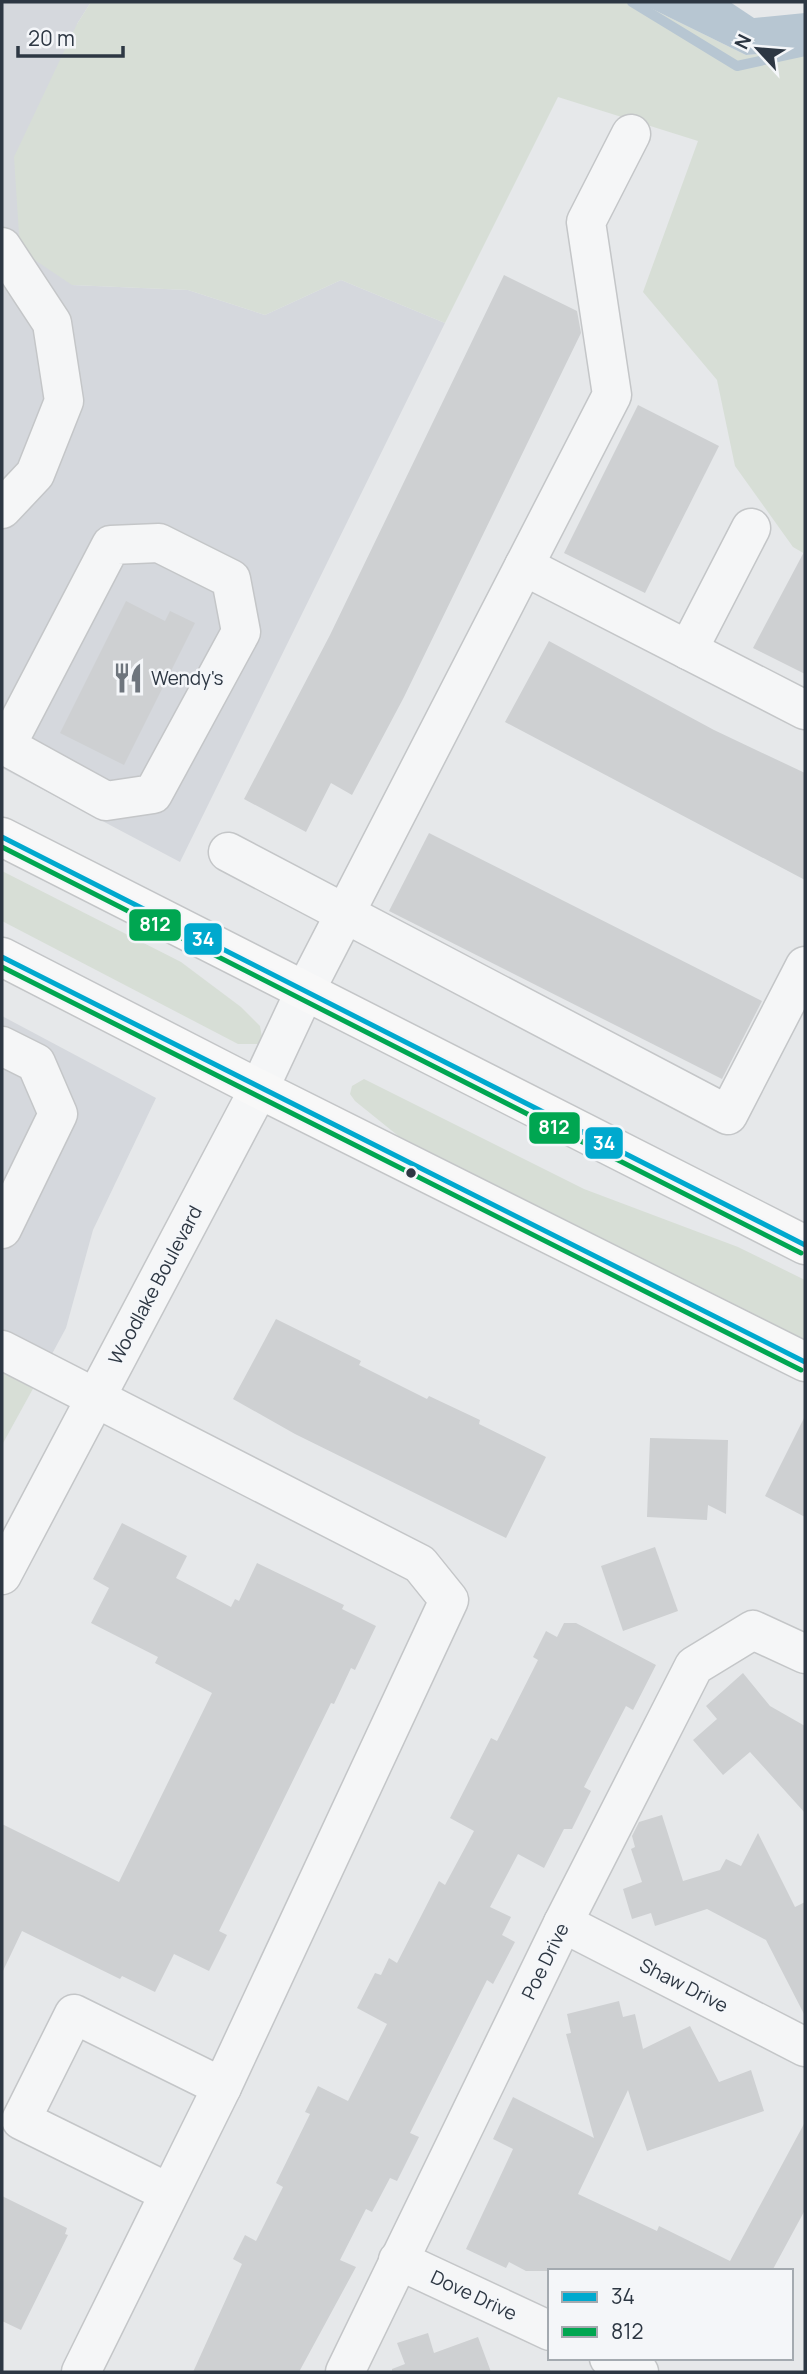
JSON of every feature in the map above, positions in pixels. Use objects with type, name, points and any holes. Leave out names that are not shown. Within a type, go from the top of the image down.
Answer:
[{"type":"main road","points":[[2,837],[304,993],[805,1245]]},
{"type":"main road","points":[[2,957],[259,1089],[805,1362]]},
{"type":"street","name":"Woodlake Boulevard","points":[[2,1575],[259,1089],[304,993],[612,395],[586,222],[631,134]]},
{"type":"street","points":[[2,247],[52,323],[64,401],[35,474],[2,509]]},
{"type":"street","points":[[688,650],[751,528]]},
{"type":"street","points":[[159,543],[231,579],[241,632],[153,794],[106,801],[6,746],[15,693],[111,545],[159,543]]},
{"type":"street","points":[[524,566],[805,710]]},
{"type":"street","points":[[228,852],[728,1115],[805,966]]},
{"type":"street","points":[[2,1046],[36,1063],[58,1114],[15,1166],[2,1229]]},
{"type":"street","points":[[2,1350],[420,1564],[449,1600],[222,2087],[81,2372]]},
{"type":"street","name":"Poe Drive","points":[[345,2372],[564,1923],[694,1665],[753,1630],[805,1654]]},
{"type":"street","name":"Shaw Drive","points":[[564,1923],[805,2047]]},
{"type":"street","points":[[169,2193],[21,2120],[38,2085],[74,2014],[222,2087]]},
{"type":"street","name":"Dove Drive","points":[[398,2260],[548,2330]]},
{"type":"street","points":[[613,2360],[639,2372]]},
{"type":"shaded area","points":[[2,2],[91,2],[77,24],[72,285],[188,290],[265,315],[341,280],[445,323],[180,862],[2,768]]},
{"type":"shaded area","points":[[91,2],[638,2],[746,55],[805,50],[805,554],[793,547],[735,466],[717,380],[643,292],[698,141],[558,97],[445,323],[341,280],[265,315],[188,290],[72,285],[20,250],[14,157],[77,24]]},
{"type":"shaded area","points":[[2,871],[181,962],[241,1007],[260,1026],[262,1037],[259,1044],[238,1044],[2,921]]},
{"type":"shaded area","points":[[2,1016],[156,1098],[93,1230],[66,1328],[46,1365],[2,1342]]},
{"type":"shaded area","points":[[364,1079],[584,1189],[738,1247],[805,1280],[805,1352],[412,1147],[350,1094],[352,1086]]},
{"type":"shaded area","points":[[2,1342],[46,1365],[2,1445]]},
{"type":"water","points":[[638,2],[730,2],[754,18],[805,13],[805,50],[746,55]]},
{"type":"building","points":[[504,275],[577,311],[581,333],[404,697],[352,795],[331,783],[306,832],[244,799],[330,635]]},
{"type":"building","points":[[638,405],[719,446],[645,593],[564,553]]},
{"type":"building","points":[[805,550],[805,674],[753,648]]},
{"type":"building","name":"Wendy's","points":[[126,601],[165,621],[170,611],[195,623],[124,765],[60,733]]},
{"type":"building","points":[[549,641],[714,730],[805,773],[805,880],[505,722]]},
{"type":"building","points":[[429,833],[762,1001],[722,1079],[389,911]]},
{"type":"building","points":[[276,1319],[361,1361],[359,1365],[427,1399],[429,1396],[480,1420],[479,1424],[546,1457],[506,1538],[295,1434],[233,1399]]},
{"type":"building","points":[[805,1416],[805,1517],[765,1496]]},
{"type":"building","points":[[650,1438],[728,1440],[726,1514],[708,1505],[707,1520],[647,1517]]},
{"type":"building","points":[[122,1523],[187,1556],[176,1578],[231,1607],[235,1599],[239,1601],[257,1563],[344,1605],[342,1609],[376,1626],[355,1670],[351,1668],[334,1704],[331,1703],[219,1931],[227,1935],[209,1971],[174,1954],[155,1992],[122,1976],[120,1979],[22,1931],[2,1973],[2,1824],[119,1882],[212,1693],[155,1663],[158,1657],[91,1623],[109,1588],[93,1579]]},
{"type":"building","points":[[655,1547],[678,1611],[623,1631],[601,1566]]},
{"type":"building","points":[[564,1623],[576,1623],[656,1665],[633,1710],[626,1706],[584,1787],[591,1791],[572,1829],[564,1829],[544,1868],[518,1854],[490,1907],[511,1917],[502,1935],[515,1942],[493,1984],[487,1980],[410,2133],[419,2137],[397,2181],[390,2178],[372,2212],[366,2209],[340,2260],[356,2267],[299,2372],[193,2372],[242,2264],[233,2259],[245,2235],[256,2241],[283,2187],[276,2183],[310,2114],[305,2112],[318,2086],[348,2101],[387,2024],[357,2008],[375,1973],[381,1975],[389,1958],[397,1963],[439,1881],[445,1885],[474,1831],[450,1818],[491,1738],[497,1741],[538,1660],[533,1657],[546,1631],[557,1637]]},
{"type":"building","points":[[743,1673],[770,1706],[805,1726],[805,1813],[750,1752],[723,1775],[693,1740],[717,1719],[706,1706]]},
{"type":"building","points":[[662,1815],[683,1881],[720,1870],[726,1859],[741,1866],[758,1833],[795,1907],[805,1902],[805,2016],[766,1940],[707,1909],[655,1926],[651,1913],[632,1919],[623,1889],[642,1882],[631,1849],[635,1847],[632,1836],[639,1822]]},
{"type":"building","points":[[619,2001],[623,2017],[635,2014],[643,2049],[690,2026],[719,2082],[751,2070],[764,2111],[647,2151],[628,2090],[578,2194],[657,2231],[659,2226],[730,2261],[805,2122],[805,2210],[773,2269],[526,2271],[509,2262],[506,2268],[466,2249],[513,2149],[493,2139],[513,2097],[594,2138],[566,2034],[571,2033],[567,2014]]},
{"type":"building","points":[[2,2196],[67,2228],[65,2234],[68,2235],[21,2330],[2,2321]]},
{"type":"building","points":[[428,2333],[434,2353],[478,2337],[491,2372],[392,2372],[392,2369],[405,2364],[397,2343]]},
{"type":"waterway","points":[[632,2],[737,66],[805,51]]},
{"type":"transit line","name":"34","points":[[2,837],[805,1245]]},
{"type":"transit line","name":"812","points":[[2,847],[801,1253]]},
{"type":"transit line","name":"34","points":[[2,957],[805,1362]]},
{"type":"transit line","name":"812","points":[[2,967],[801,1370]]},
{"type":"place","name":"Wendy's","points":[[128,678]]}]
